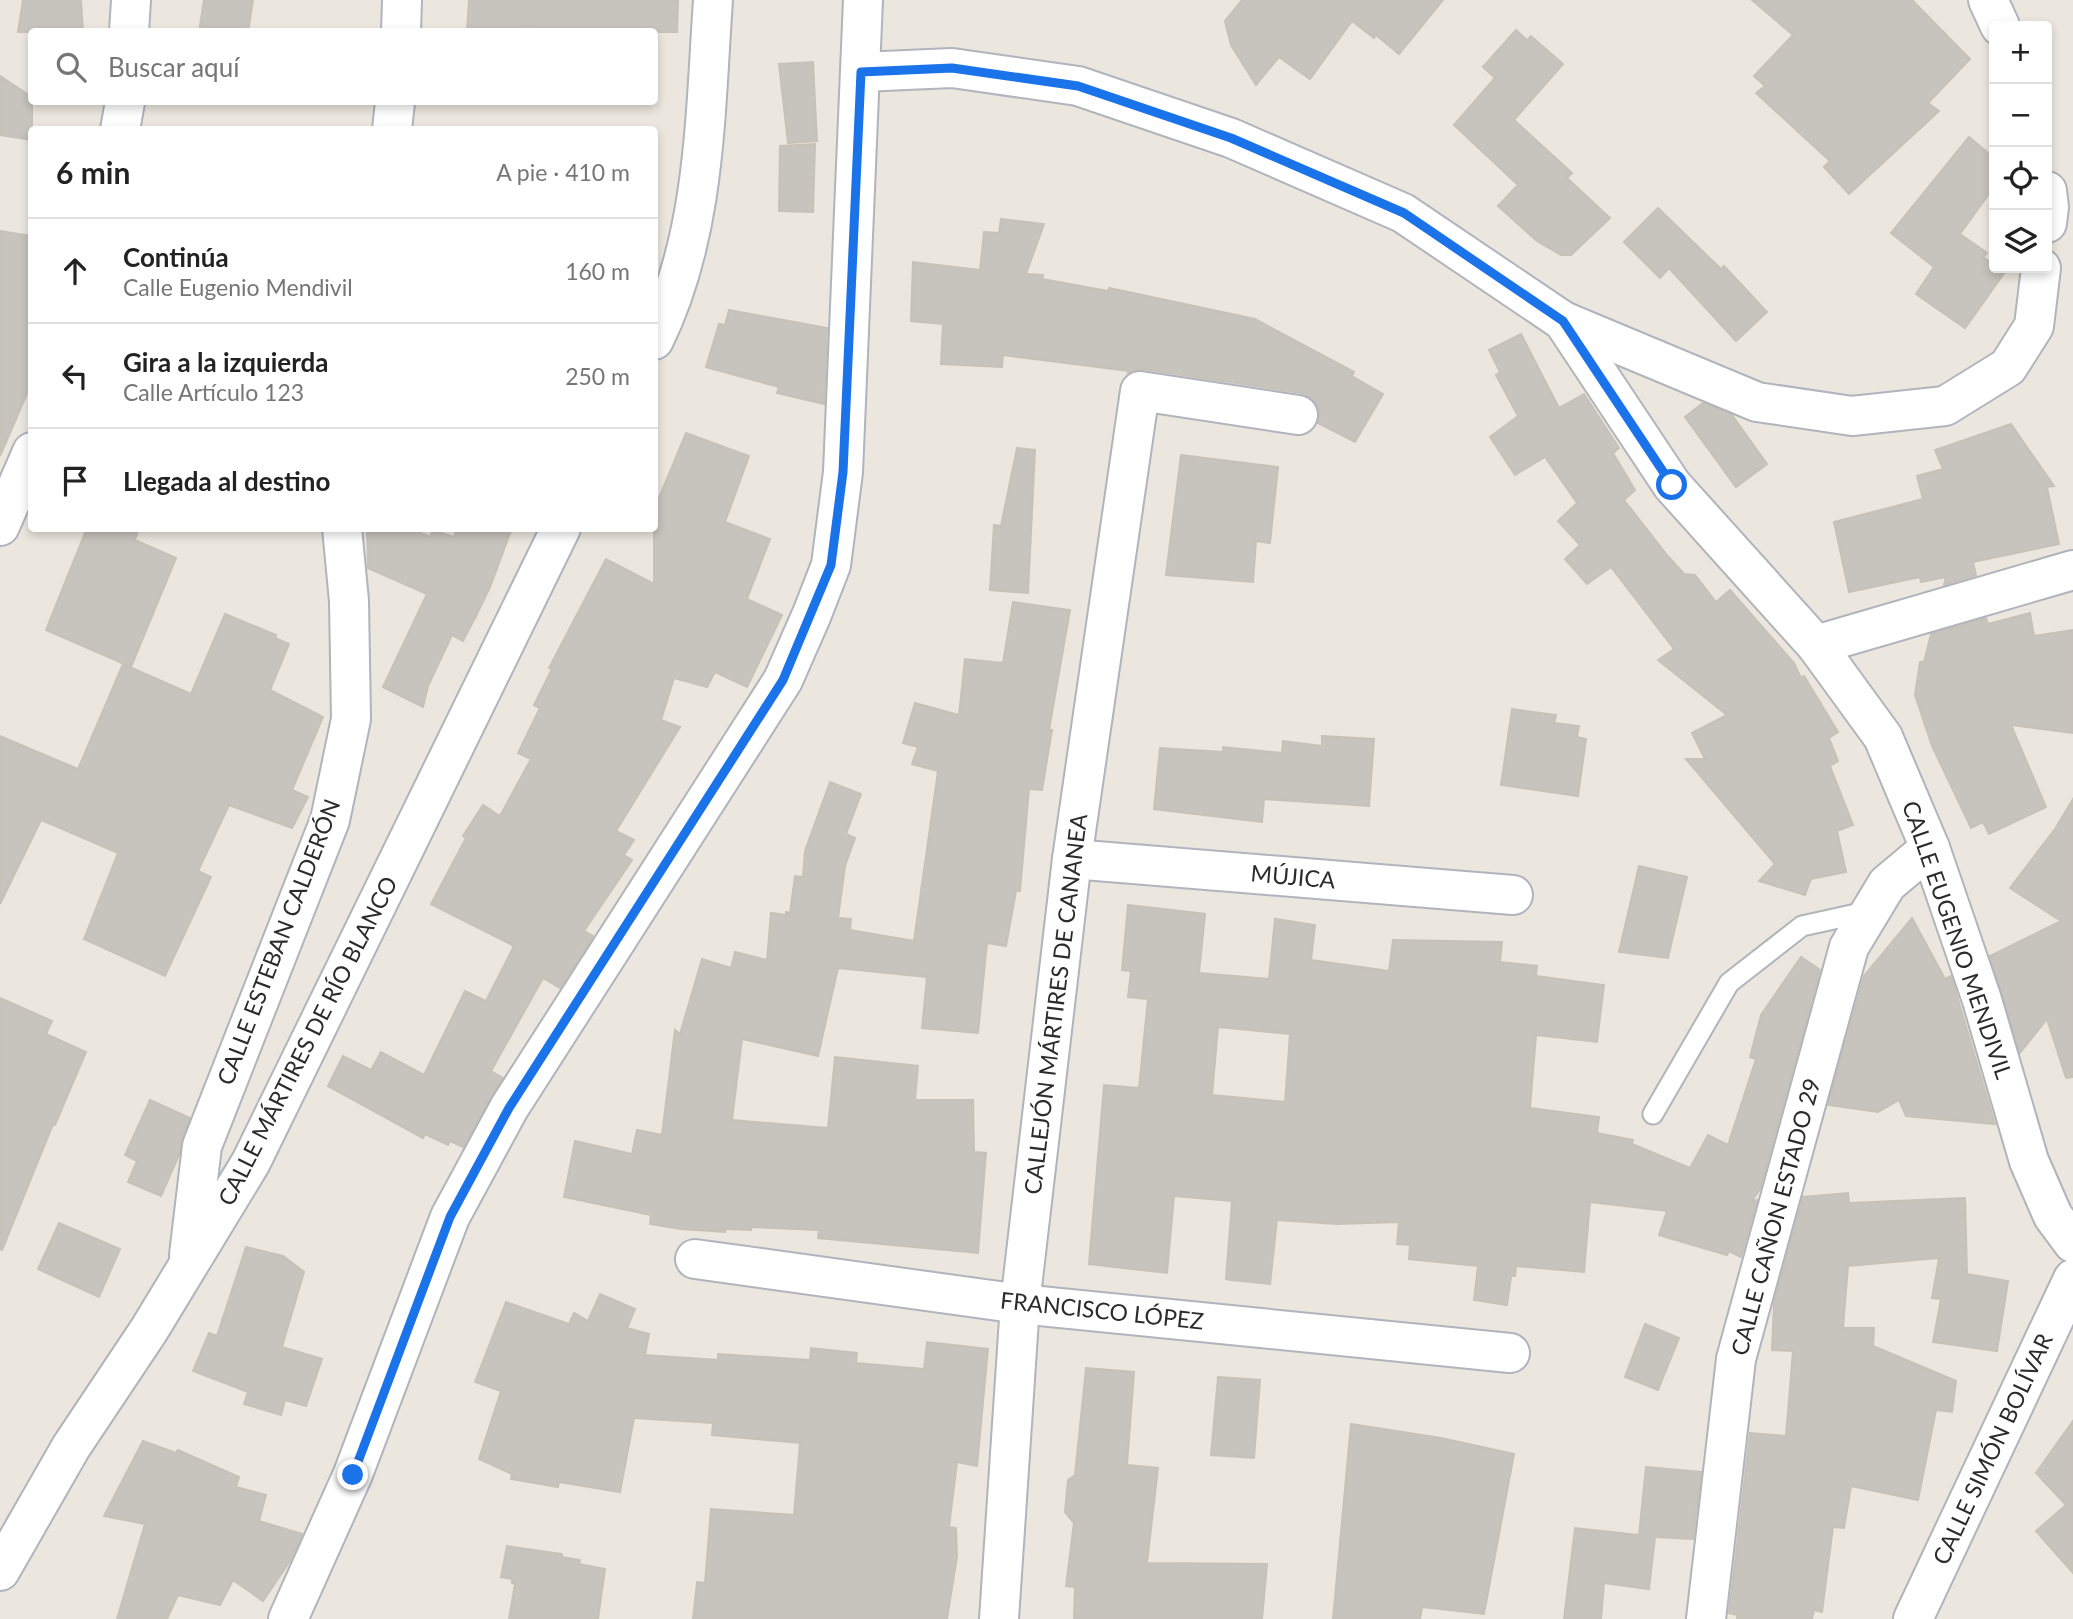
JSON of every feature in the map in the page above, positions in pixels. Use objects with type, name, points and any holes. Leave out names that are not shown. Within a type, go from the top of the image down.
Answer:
[{"type":"street","points":[[129,28],[131,0]]},
{"type":"street","points":[[401,28],[402,0]]},
{"type":"street","points":[[658,329],[685,257],[700,186],[713,0]]},
{"type":"street","points":[[288,1619],[353,1475],[450,1217],[509,1108],[783,680],[831,565],[843,472],[863,0]]},
{"type":"street","points":[[1988,0],[1998,21]]},
{"type":"street","name":"CALLE EUGENIO MENDIVIL","points":[[861,72],[952,68],[1078,86],[1231,138],[1404,213],[1563,321],[1672,485],[1816,645],[1883,737],[1930,848],[1982,1000],[2029,1161],[2053,1216],[2073,1243]]},
{"type":"street","points":[[121,126],[124,105]]},
{"type":"street","points":[[392,126],[395,105]]},
{"type":"street","points":[[1563,321],[1757,402],[1852,416],[1945,405],[2008,367],[2034,326],[2040,273]]},
{"type":"street","name":"CALLEJÓN MÁRTIRES DE CANANEA","points":[[999,1619],[1020,1304],[1072,859],[1140,391],[1298,415]]},
{"type":"street","points":[[0,526],[28,461]]},
{"type":"street","name":"CALLE ESTEBAN CALDERÓN","points":[[187,1268],[202,1146],[330,821],[351,719],[349,601],[342,532]]},
{"type":"street","name":"CALLE MÁRTIRES DE RÍO BLANCO","points":[[0,1571],[71,1447],[149,1331],[251,1163],[559,532]]},
{"type":"street","points":[[1816,645],[2073,570]]},
{"type":"street","name":"CALLE CAÑON ESTADO 29","points":[[1706,1619],[1736,1359],[1849,947],[1886,884],[1930,848]]},
{"type":"street","name":"MÚJICA","points":[[1072,859],[1513,895]]},
{"type":"street","name":"FRANCISCO LÓPEZ","points":[[695,1259],[1020,1304],[1510,1353]]},
{"type":"street","name":"CALLE SIMÓN BOLÍVAR","points":[[1913,1619],[2073,1279]]},
{"type":"lane","points":[[1653,1114],[1729,984],[1802,926],[1871,911]]},
{"type":"building","points":[[23,0],[81,0],[83,28],[28,28],[28,32],[18,32]]},
{"type":"building","points":[[204,0],[253,0],[249,28],[200,28]]},
{"type":"building","points":[[469,0],[678,0],[677,32],[658,32],[658,28],[467,28]]},
{"type":"building","points":[[1242,0],[1443,0],[1399,54],[1376,35],[1374,38],[1352,21],[1310,79],[1279,57],[1256,85],[1231,45],[1225,21]]},
{"type":"building","points":[[1752,0],[1912,0],[1970,59],[1928,103],[1939,111],[1849,194],[1824,167],[1830,161],[1756,93],[1765,86],[1754,76],[1793,35]]},
{"type":"building","points":[[1516,30],[1527,40],[1531,36],[1563,64],[1514,120],[1572,173],[1567,178],[1610,218],[1571,255],[1561,255],[1537,241],[1498,206],[1518,185],[1454,125],[1495,78],[1483,67]]},
{"type":"building","points":[[813,62],[817,141],[788,143],[779,64]]},
{"type":"building","points":[[0,76],[28,94],[28,105],[32,105],[32,126],[28,126],[28,139],[0,135]]},
{"type":"building","points":[[1969,137],[1989,154],[1989,194],[1960,234],[1987,253],[1983,257],[1989,261],[1989,273],[2004,273],[1965,328],[1916,294],[1934,267],[1891,233]]},
{"type":"building","points":[[815,144],[813,212],[779,211],[780,146]]},
{"type":"building","points":[[1658,208],[1721,269],[1724,266],[1767,312],[1736,341],[1669,268],[1660,278],[1624,242]]},
{"type":"building","points":[[1001,219],[1044,224],[1026,274],[1043,275],[1042,279],[1108,291],[1109,288],[1255,319],[1354,372],[1352,376],[1383,394],[1355,442],[1318,423],[1318,406],[1311,398],[1301,393],[1143,369],[1128,373],[1129,371],[1003,355],[1002,367],[941,364],[943,324],[911,321],[913,262],[980,270],[984,232],[999,233]]},
{"type":"building","points":[[0,231],[28,235],[28,391],[0,456]]},
{"type":"building","points":[[729,310],[827,328],[824,404],[777,393],[779,387],[706,367],[719,324],[725,325]]},
{"type":"building","points":[[1521,334],[1559,408],[1584,394],[1619,448],[1613,453],[1635,490],[1624,500],[1667,555],[1684,574],[1695,575],[1716,602],[1730,590],[1794,663],[1801,678],[1804,676],[1838,732],[1829,738],[1838,761],[1830,766],[1853,825],[1837,831],[1846,872],[1811,879],[1805,895],[1759,881],[1775,864],[1686,759],[1705,759],[1692,733],[1727,715],[1658,660],[1674,649],[1611,567],[1587,584],[1565,559],[1580,545],[1558,521],[1577,503],[1545,457],[1515,475],[1490,437],[1518,416],[1496,375],[1500,372],[1489,350]]},
{"type":"building","points":[[1703,403],[1732,415],[1767,464],[1736,487],[1685,417]]},
{"type":"building","points":[[2011,424],[2054,486],[2047,487],[2059,544],[1973,562],[1976,575],[1944,585],[1946,577],[1921,582],[1920,577],[1849,592],[1834,522],[1923,499],[1917,476],[1943,469],[1935,450]]},
{"type":"building","points":[[686,433],[749,456],[725,522],[770,539],[747,599],[782,615],[747,687],[715,672],[707,687],[674,678],[661,720],[680,727],[616,831],[634,840],[624,855],[632,860],[584,931],[593,936],[560,988],[543,978],[491,1071],[503,1078],[463,1147],[450,1141],[448,1145],[425,1134],[423,1138],[328,1086],[343,1056],[371,1070],[381,1052],[424,1075],[465,991],[486,1001],[514,946],[431,904],[466,838],[463,836],[483,805],[500,816],[531,759],[518,753],[540,708],[534,705],[552,669],[549,668],[606,559],[654,584],[654,532],[658,532],[658,500]]},
{"type":"building","points":[[1017,448],[1035,450],[1028,593],[990,590],[994,525],[1001,526]]},
{"type":"building","points":[[1181,455],[1278,467],[1270,543],[1256,541],[1253,582],[1166,575]]},
{"type":"building","points":[[85,532],[138,532],[135,540],[176,558],[131,667],[46,630]]},
{"type":"building","points":[[367,532],[418,532],[430,537],[432,532],[439,532],[454,537],[456,532],[511,532],[476,616],[463,641],[452,635],[428,686],[423,707],[383,687],[427,594],[368,568]]},
{"type":"building","points":[[1013,602],[1070,610],[1049,730],[1052,730],[1042,790],[1029,789],[1020,891],[1016,891],[1006,946],[987,943],[978,1033],[922,1028],[927,977],[838,968],[818,1056],[742,1039],[732,1120],[828,1128],[835,1057],[918,1066],[915,1100],[973,1100],[974,1152],[986,1153],[978,1253],[818,1238],[819,1230],[751,1227],[751,1230],[725,1229],[725,1232],[681,1229],[650,1224],[651,1215],[564,1197],[575,1141],[632,1154],[637,1130],[662,1135],[675,1030],[680,1034],[702,959],[731,968],[735,952],[767,960],[771,913],[790,913],[795,876],[803,877],[805,851],[830,782],[861,794],[846,834],[855,838],[845,866],[838,918],[851,919],[850,930],[914,941],[938,771],[912,764],[918,747],[903,743],[915,703],[959,715],[965,659],[1003,663]]},
{"type":"building","points":[[2030,613],[2034,636],[2073,630],[2073,733],[2011,725],[2046,807],[1989,834],[1983,822],[1971,828],[1932,746],[1915,695],[1920,662],[1924,662],[1931,634],[1986,618],[1988,624]]},
{"type":"building","points":[[225,614],[276,635],[275,638],[289,644],[270,690],[323,717],[292,790],[308,797],[292,828],[229,805],[198,871],[211,877],[165,976],[84,939],[118,853],[41,820],[0,904],[0,736],[78,769],[123,664],[191,694]]},
{"type":"building","points":[[1512,709],[1556,715],[1554,723],[1579,726],[1577,737],[1586,739],[1578,796],[1501,785]]},
{"type":"building","points":[[1322,736],[1374,739],[1369,806],[1264,799],[1262,822],[1154,809],[1160,748],[1223,752],[1223,747],[1282,753],[1283,741],[1322,746]]},
{"type":"building","points":[[2073,799],[2073,1077],[2066,1078],[2047,1019],[2020,1053],[1990,956],[2061,921],[2010,888],[2055,829]]},
{"type":"building","points":[[1639,866],[1687,877],[1668,958],[1619,952]]},
{"type":"building","points":[[1128,905],[1205,914],[1199,973],[1269,979],[1275,919],[1315,925],[1311,960],[1389,971],[1393,940],[1502,942],[1500,962],[1537,966],[1536,976],[1604,985],[1597,1042],[1536,1035],[1530,1108],[1599,1117],[1597,1133],[1633,1140],[1632,1144],[1690,1168],[1708,1135],[1728,1145],[1756,1059],[1750,1057],[1761,1015],[1801,957],[1820,970],[1760,1189],[1752,1201],[1757,1200],[1741,1257],[1729,1251],[1727,1255],[1659,1235],[1667,1211],[1590,1202],[1584,1272],[1516,1266],[1515,1276],[1511,1276],[1507,1305],[1474,1300],[1478,1266],[1409,1259],[1410,1245],[1397,1244],[1399,1222],[1337,1224],[1277,1220],[1270,1284],[1226,1279],[1232,1201],[1174,1196],[1167,1273],[1089,1264],[1104,1085],[1139,1088],[1148,999],[1128,997],[1131,971],[1122,970]],"holes":[[[1218,1027],[1290,1034],[1285,1102],[1212,1095]]]},
{"type":"building","points":[[1912,918],[1945,979],[1951,976],[1995,1124],[1906,1116],[1899,1100],[1878,1112],[1828,1105],[1864,976]]},
{"type":"building","points":[[0,998],[52,1021],[46,1034],[86,1052],[55,1125],[53,1124],[2,1250],[0,1249]]},
{"type":"building","points":[[150,1100],[190,1118],[179,1155],[161,1196],[128,1182],[137,1161],[125,1155]]},
{"type":"building","points":[[1848,1193],[1849,1203],[1965,1198],[1967,1274],[2008,1281],[1997,1351],[1933,1342],[1941,1299],[1932,1298],[1939,1258],[1848,1266],[1843,1328],[1874,1328],[1873,1346],[1956,1381],[1952,1412],[1936,1410],[1918,1500],[1851,1486],[1844,1528],[1833,1527],[1822,1612],[1814,1610],[1812,1619],[1737,1619],[1737,1615],[1729,1613],[1750,1433],[1786,1436],[1793,1351],[1772,1350],[1774,1303],[1803,1197]]},
{"type":"building","points":[[59,1223],[120,1249],[99,1297],[38,1269]]},
{"type":"building","points":[[246,1247],[283,1256],[304,1272],[282,1347],[322,1359],[306,1406],[285,1400],[281,1415],[244,1404],[248,1392],[193,1371],[209,1333],[217,1336]]},
{"type":"building","points":[[600,1294],[635,1309],[627,1328],[649,1334],[645,1355],[718,1360],[718,1354],[810,1360],[811,1348],[857,1353],[856,1363],[924,1369],[927,1342],[988,1349],[977,1466],[957,1462],[949,1527],[956,1528],[957,1557],[947,1619],[693,1619],[697,1582],[705,1583],[711,1509],[794,1515],[800,1443],[712,1435],[713,1423],[634,1418],[620,1492],[559,1482],[558,1487],[511,1479],[512,1474],[479,1459],[501,1391],[475,1382],[506,1302],[569,1324],[574,1313],[588,1321]]},
{"type":"building","points":[[1645,1324],[1679,1338],[1658,1390],[1625,1377]]},
{"type":"building","points":[[1086,1368],[1134,1372],[1127,1465],[1158,1468],[1147,1563],[1267,1564],[1262,1619],[1074,1619],[1075,1587],[1066,1586],[1074,1523],[1065,1512],[1068,1480],[1075,1475]]},
{"type":"building","points":[[1218,1377],[1260,1380],[1254,1458],[1211,1455]]},
{"type":"building","points":[[2073,1421],[2073,1573],[2036,1531],[2066,1505],[2036,1473]]},
{"type":"building","points":[[1351,1424],[1441,1438],[1514,1454],[1484,1614],[1422,1607],[1420,1619],[1333,1619]]},
{"type":"building","points":[[143,1441],[176,1453],[178,1450],[239,1477],[236,1487],[266,1495],[259,1521],[302,1534],[290,1561],[263,1601],[233,1580],[220,1605],[178,1595],[167,1619],[117,1619],[145,1524],[104,1516]]},
{"type":"building","points":[[1646,1467],[1701,1472],[1693,1539],[1655,1537],[1649,1589],[1604,1583],[1601,1619],[1564,1619],[1575,1528],[1639,1535]]},
{"type":"building","points":[[507,1546],[562,1554],[562,1557],[580,1560],[579,1564],[605,1569],[598,1619],[509,1619],[515,1584],[512,1579],[501,1577]]},
{"type":"route","points":[[353,1475],[450,1217],[509,1108],[783,680],[831,565],[843,472],[861,72],[952,68],[1078,86],[1231,138],[1404,213],[1563,321],[1672,485]]}]
